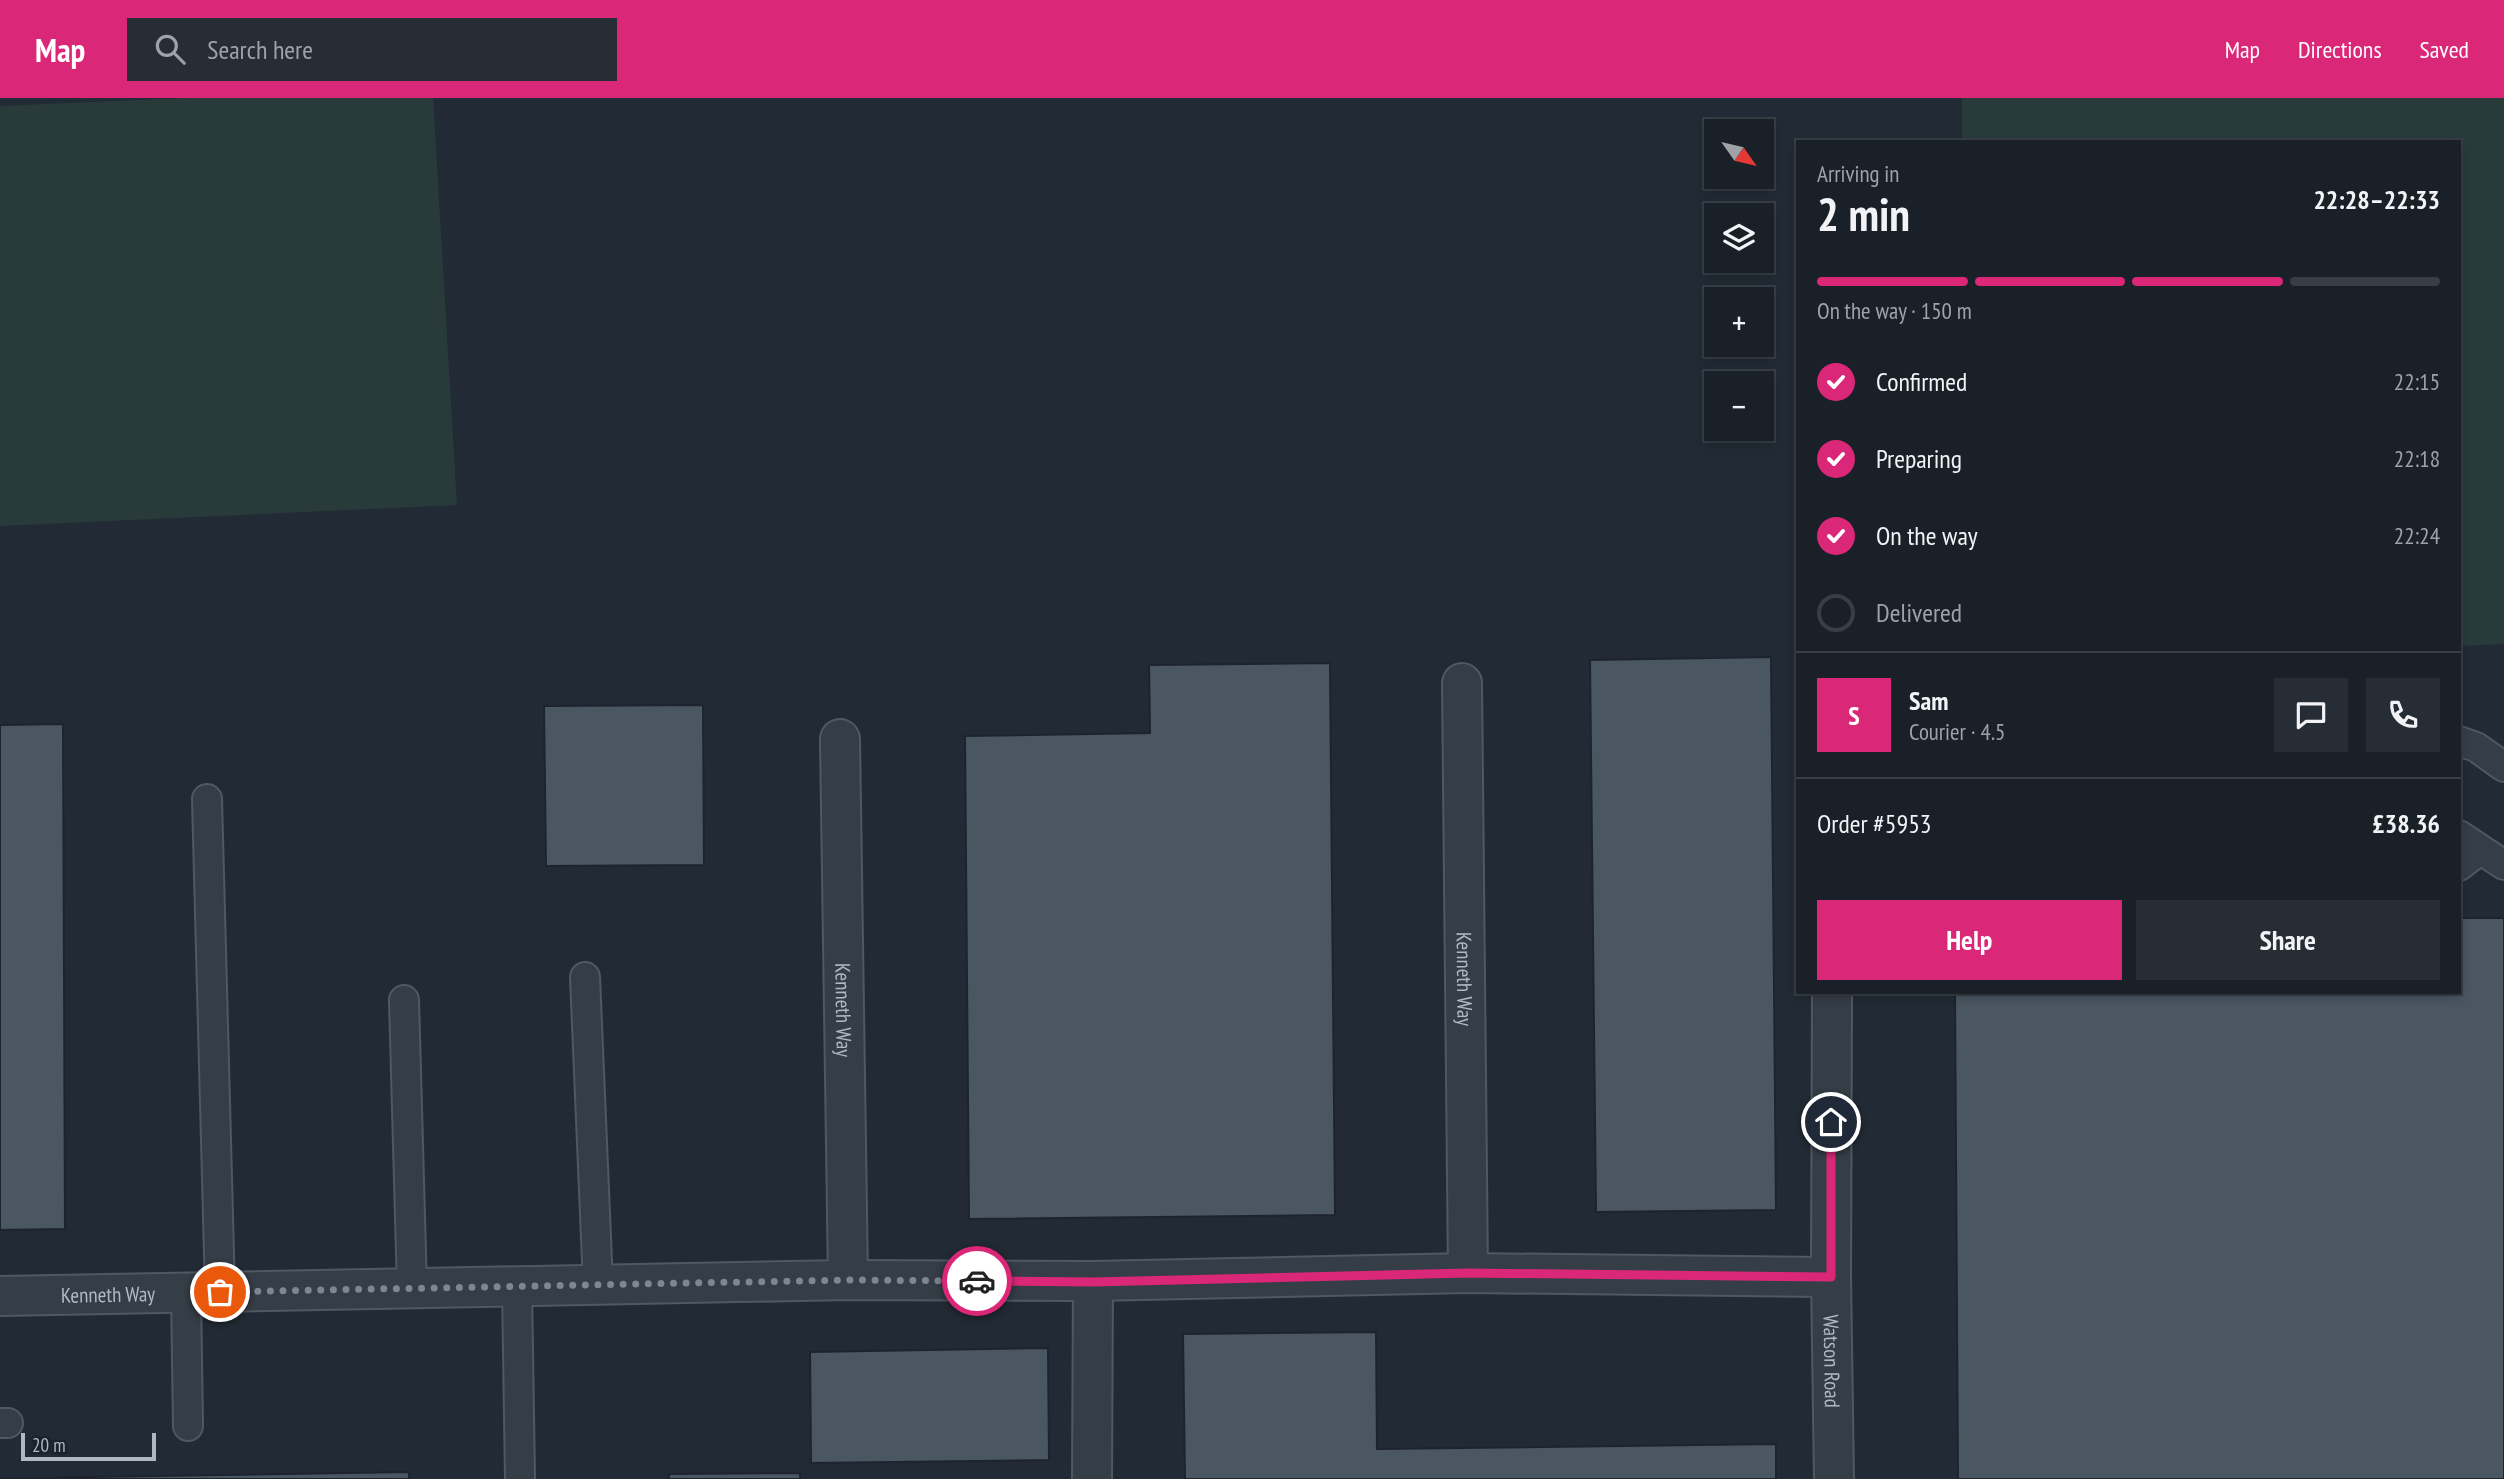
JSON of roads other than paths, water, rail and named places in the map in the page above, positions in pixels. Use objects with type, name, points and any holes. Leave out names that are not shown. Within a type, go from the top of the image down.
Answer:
[{"type":"street","name":"Kenneth Way","points":[[1462,683],[1468,1273]]},
{"type":"street","name":"Kenneth Way","points":[[840,739],[848,1280]]},
{"type":"street","name":"Watson Road","points":[[1832,994],[1831,1277],[1834,1479]]},
{"type":"street","name":"Kenneth Way","points":[[0,1296],[848,1280],[1093,1282],[1468,1273],[1831,1277]]},
{"type":"street","points":[[1092,1479],[1093,1282]]},
{"type":"lane","points":[[2461,742],[2476,747],[2504,767]]},
{"type":"lane","points":[[188,1426],[203,1292],[207,799]]},
{"type":"lane","points":[[2466,850],[2504,865]]},
{"type":"lane","points":[[585,977],[598,1285]]},
{"type":"lane","points":[[404,1000],[412,1289]]},
{"type":"lane","points":[[517,1286],[520,1479]]}]
